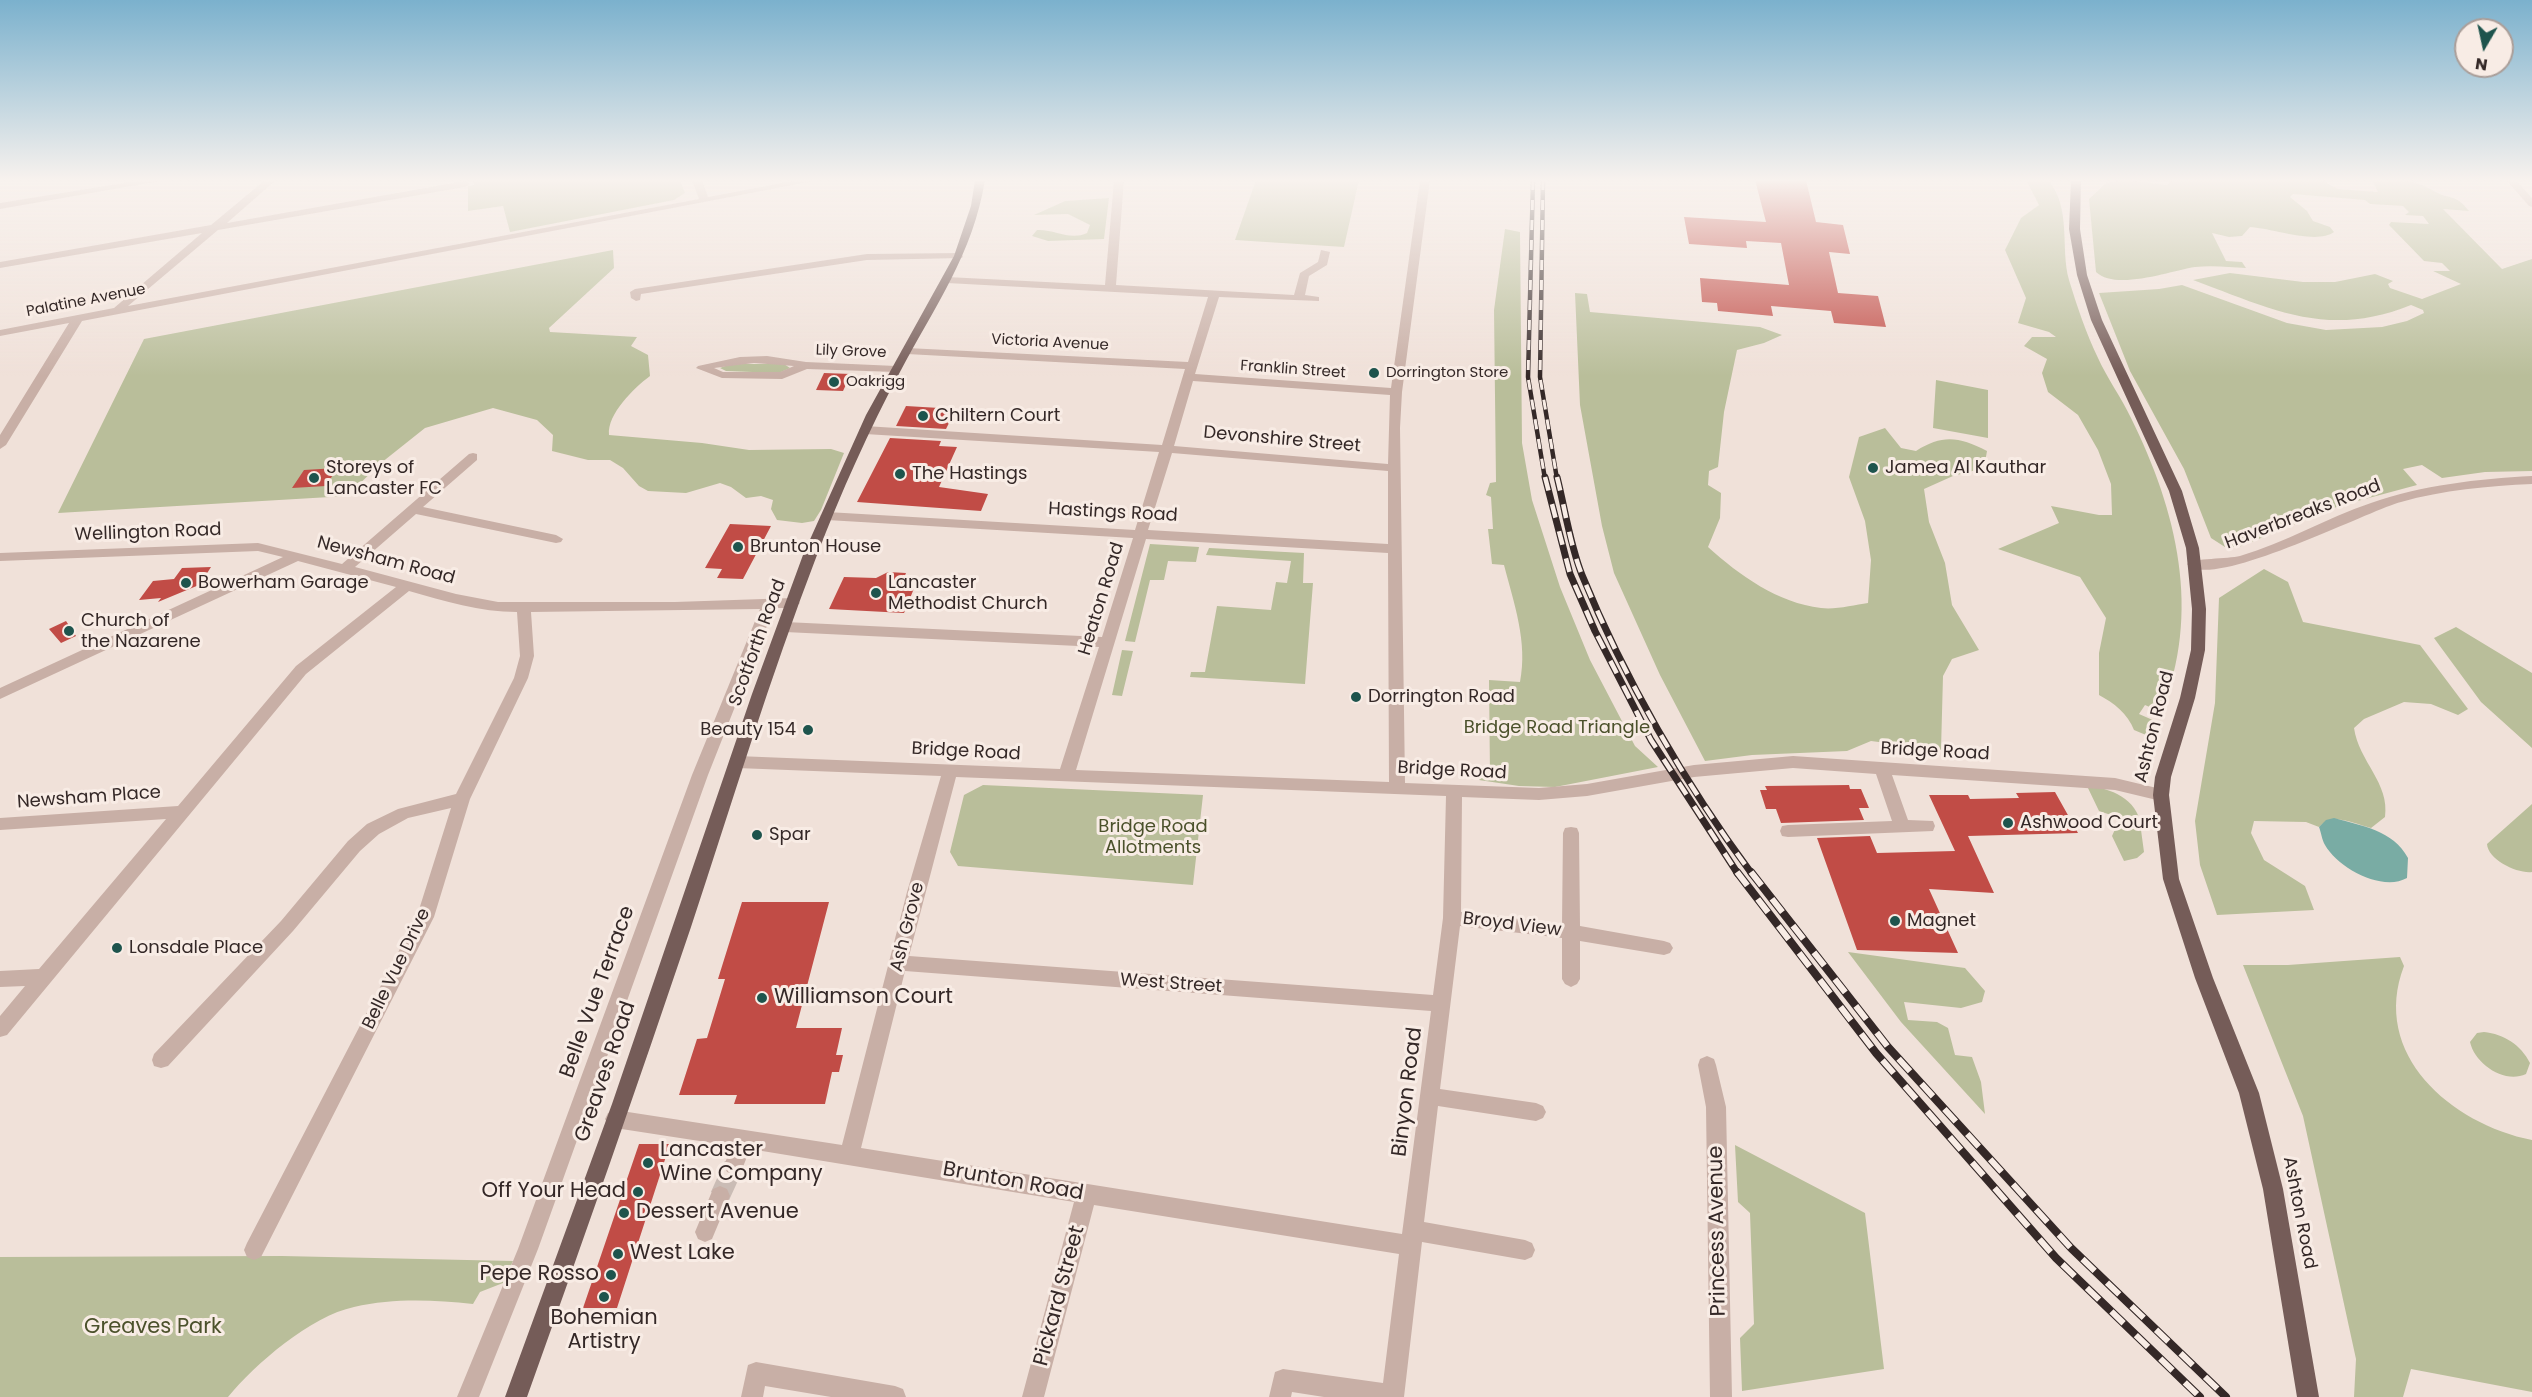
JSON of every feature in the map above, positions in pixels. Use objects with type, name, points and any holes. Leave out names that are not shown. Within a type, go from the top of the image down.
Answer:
[{"type":"main road","name":"Scotforth Road","points":[[737,762],[784,627],[827,516],[896,369],[947,280],[962,245]]},
{"type":"main road","name":"Ashton Road","points":[[2079,245],[2087,292],[2114,365],[2173,482],[2191,537],[2199,621],[2198,650],[2163,777],[2161,795],[2171,879],[2204,978],[2249,1093],[2274,1189],[2308,1397]]},
{"type":"main road","name":"Greaves Road","points":[[516,1397],[615,1119],[737,762]]},
{"type":"street","points":[[0,265],[112,245]]},
{"type":"street","points":[[117,310],[194,245]]},
{"type":"street","name":"Palatine Avenue","points":[[0,333],[463,245]]},
{"type":"street","points":[[1110,288],[1114,245]]},
{"type":"street","points":[[1397,787],[1396,392],[1416,245]]},
{"type":"street","points":[[1299,298],[1304,275],[1323,263],[1325,252]]},
{"type":"street","points":[[636,298],[635,292],[867,257],[958,256]]},
{"type":"street","points":[[947,280],[1315,299]]},
{"type":"street","name":"Heaton Road","points":[[1066,776],[1214,295]]},
{"type":"street","points":[[0,445],[78,318]]},
{"type":"street","name":"Victoria Avenue","points":[[907,351],[1190,372]]},
{"type":"street","name":"Lily Grove","points":[[805,365],[782,376],[722,375],[702,368],[729,361],[794,361],[805,365],[896,369]]},
{"type":"street","name":"Franklin Street","points":[[1190,372],[1396,392]]},
{"type":"street","name":"Devonshire Street","points":[[866,430],[1167,449],[1395,468]]},
{"type":"street","points":[[344,569],[473,457]]},
{"type":"street","name":"Haverbreaks Road","points":[[2194,564],[2206,566],[2240,560],[2397,498],[2490,483],[2532,480]]},
{"type":"street","points":[[413,509],[556,539]]},
{"type":"street","name":"Hastings Road","points":[[827,516],[1395,549]]},
{"type":"street","name":"Wellington Road","points":[[0,557],[258,547],[297,556]]},
{"type":"street","name":"Newsham Road","points":[[2,692],[297,556],[406,586],[498,607],[524,609],[675,607],[793,603]]},
{"type":"street","points":[[0,1029],[301,670],[344,633],[406,586]]},
{"type":"street","name":"Belle Vue Terrace","points":[[468,1397],[528,1249],[704,764],[769,603]]},
{"type":"street","name":"Belle Vue Drive","points":[[254,1250],[424,917],[462,799],[521,678],[527,656],[524,609]]},
{"type":"street","points":[[784,627],[1107,642]]},
{"type":"street","name":"Bridge Road","points":[[737,762],[1539,794],[1587,790],[1694,771],[1793,762],[2115,784],[2161,795]]},
{"type":"street","points":[[1882,768],[1902,827]]},
{"type":"street","name":"Ash Grove","points":[[850,1154],[900,963],[916,892],[950,771]]},
{"type":"street","name":"Binyon Road","points":[[1393,1396],[1452,918],[1454,792]]},
{"type":"street","points":[[161,1060],[287,926],[354,846],[373,829],[404,813],[462,799]]},
{"type":"street","name":"Newsham Place","points":[[0,825],[181,812]]},
{"type":"street","points":[[1788,831],[1927,826]]},
{"type":"street","name":"Broyd View","points":[[1570,979],[1571,833]]},
{"type":"street","name":"Broyd View","points":[[1452,918],[1571,932],[1664,948]]},
{"type":"street","name":"West Street","points":[[900,963],[1441,1004]]},
{"type":"street","points":[[0,979],[43,977]]},
{"type":"street","name":"Princess Avenue","points":[[1707,1065],[1716,1107],[1721,1397]]},
{"type":"street","points":[[1430,1096],[1536,1112]]},
{"type":"street","name":"Brunton Road","points":[[615,1119],[850,1154],[1086,1196],[1412,1238],[1525,1250]]},
{"type":"street","points":[[734,1165],[745,1137]]},
{"type":"street","points":[[705,1232],[720,1196]]},
{"type":"street","name":"Pickard Street","points":[[1033,1397],[1086,1196]]},
{"type":"street","points":[[752,1397],[756,1373],[895,1397]]},
{"type":"street","points":[[1281,1397],[1283,1380],[1393,1396]]},
{"type":"green space","points":[[1316,245],[1344,245],[1344,247]]},
{"type":"green space","name":"Bridge Road Triangle","points":[[1503,245],[1520,245],[1522,443],[1532,500],[1560,587],[1590,660],[1635,746],[1658,767],[1555,787],[1519,786],[1479,780],[1479,775],[1490,775],[1489,680],[1520,682],[1522,667],[1521,638],[1516,609],[1504,565],[1492,564],[1488,529],[1493,529],[1491,497],[1486,495],[1490,483],[1496,482],[1494,310]]},
{"type":"green space","points":[[2007,245],[2065,245],[2069,280],[2090,339],[2147,453],[2172,526],[2179,562],[2182,600],[2180,637],[2173,674],[2161,712],[2145,705],[2139,714],[2155,721],[2146,735],[2134,730],[2120,710],[2099,695],[2099,653],[2106,618],[2080,577],[1998,549],[2059,523],[2051,506],[2099,515],[2112,515],[2111,484],[2098,450],[2078,415],[2048,392],[2042,373],[2047,359],[2024,346],[2032,337],[2056,337],[2049,332],[2018,323],[2026,298],[2005,250]]},
{"type":"green space","points":[[2093,245],[2218,245],[2226,261],[2242,262],[2246,268],[2201,266],[2130,280],[2116,280],[2096,272]]},
{"type":"green space","points":[[2409,245],[2479,245],[2502,269],[2532,259],[2532,471],[2485,472],[2442,478],[2422,465],[2403,469],[2417,485],[2339,506],[2239,547],[2225,547],[2211,538],[2184,469],[2130,371],[2099,293],[2182,285],[2287,323],[2326,330],[2382,327],[2407,321],[2424,313],[2423,310],[2411,305],[2381,315],[2353,320],[2326,320],[2275,310],[2193,280],[2230,273],[2303,282],[2335,282],[2375,274],[2393,281],[2388,284],[2390,288],[2422,299],[2461,284],[2433,271],[2450,271],[2442,263],[2424,261]]},
{"type":"green space","points":[[613,250],[614,268],[549,328],[550,332],[637,337],[631,346],[648,355],[650,376],[629,394],[617,410],[612,419],[609,435],[702,443],[749,450],[831,449],[844,453],[821,510],[814,521],[802,523],[777,520],[771,509],[773,500],[761,496],[746,498],[731,487],[720,483],[686,493],[648,491],[639,486],[623,468],[610,460],[588,460],[552,451],[553,435],[537,420],[493,408],[425,428],[381,463],[347,496],[58,513],[144,339]]},
{"type":"green space","points":[[1575,293],[1587,294],[1590,312],[1760,327],[1782,335],[1764,343],[1737,350],[1724,412],[1718,467],[1709,471],[1708,485],[1721,493],[1720,518],[1708,547],[1746,577],[1790,600],[1826,608],[1868,603],[1871,560],[1865,521],[1849,477],[1859,437],[1885,428],[1901,448],[1916,451],[1935,442],[1951,439],[1987,451],[1984,468],[1953,476],[1924,489],[1929,522],[1945,563],[1952,605],[1979,650],[1952,659],[1943,676],[1941,750],[1871,741],[1847,751],[1752,755],[1705,761],[1660,675],[1614,573],[1602,526],[1580,405]]},
{"type":"green space","points":[[730,364],[784,364],[790,368],[779,373],[726,371],[720,368]]},
{"type":"green space","points":[[1936,380],[1988,390],[1988,438],[1933,428]]},
{"type":"green space","points":[[1150,544],[1199,547],[1196,562],[1168,561],[1164,580],[1150,580],[1135,642],[1125,641]]},
{"type":"green space","points":[[1209,548],[1304,553],[1303,583],[1313,583],[1305,684],[1190,677],[1191,672],[1205,672],[1217,606],[1271,610],[1276,582],[1287,583],[1291,561],[1206,555]]},
{"type":"green space","points":[[2264,569],[2288,582],[2303,622],[2420,645],[2468,709],[2458,715],[2431,704],[2404,702],[2364,719],[2354,728],[2357,740],[2383,794],[2385,817],[2371,828],[2337,819],[2330,820],[2319,827],[2306,822],[2254,821],[2251,833],[2264,860],[2305,886],[2314,910],[2217,915],[2200,865],[2195,821],[2215,703],[2219,598]]},
{"type":"green space","points":[[2456,627],[2532,673],[2532,748],[2481,702],[2434,638]]},
{"type":"green space","points":[[1122,650],[1133,651],[1122,696],[1112,695]]},
{"type":"green space","name":"Bridge Road Allotments","points":[[983,785],[1203,795],[1193,885],[958,866],[950,852],[964,795]]},
{"type":"green space","points":[[2087,786],[2105,789],[2122,796],[2134,808],[2141,825],[2099,811]]},
{"type":"green space","points":[[2532,804],[2532,872],[2526,872],[2505,865],[2498,860],[2492,855],[2487,844]]},
{"type":"green space","points":[[2117,825],[2141,830],[2144,852],[2137,858],[2124,861],[2112,836]]},
{"type":"green space","points":[[1848,952],[1965,968],[1985,991],[1982,1002],[1961,1008],[1904,1002],[1908,1020],[1937,1022],[1948,1028],[1955,1055],[1972,1057],[1981,1082],[1985,1114],[1901,1022]]},
{"type":"green space","points":[[2400,957],[2404,966],[2396,998],[2398,1028],[2408,1056],[2425,1080],[2447,1101],[2473,1118],[2502,1132],[2532,1140],[2532,1392],[2411,1369],[2403,1397],[2354,1397],[2356,1359],[2303,1116],[2243,965],[2288,965]]},
{"type":"green space","points":[[2484,1032],[2505,1038],[2522,1051],[2530,1063],[2526,1074],[2509,1076],[2500,1074],[2478,1058],[2470,1042],[2477,1033]]},
{"type":"green space","points":[[1735,1145],[1865,1213],[1884,1369],[1742,1391],[1740,1338],[1754,1324],[1750,1213],[1738,1202]]},
{"type":"green space","name":"Greaves Park","points":[[282,1256],[513,1261],[503,1283],[480,1292],[473,1304],[428,1301],[384,1302],[354,1307],[320,1320],[268,1356],[228,1397],[0,1397],[0,1257]]},
{"type":"water","points":[[2334,818],[2366,827],[2394,841],[2408,858],[2407,878],[2397,882],[2373,880],[2340,862],[2325,845],[2319,827],[2326,820]]},
{"type":"building","points":[[1706,245],[1747,245],[1747,248]]},
{"type":"building","points":[[1781,245],[1848,245],[1850,254],[1829,252],[1838,293],[1878,296],[1886,327],[1834,323],[1831,311],[1771,306],[1773,316],[1718,311],[1717,303],[1702,302],[1700,278],[1789,285]]},
{"type":"building","name":"Oakrigg","points":[[824,373],[851,374],[843,391],[816,390]]},
{"type":"building","name":"Chiltern Court","points":[[906,406],[956,409],[946,429],[896,426]]},
{"type":"building","name":"The Hastings","points":[[890,438],[941,441],[939,446],[957,447],[939,487],[988,494],[981,511],[857,502]]},
{"type":"building","name":"Storeys of Lancaster FC","points":[[337,468],[326,486],[292,488],[304,470]]},
{"type":"building","name":"Brunton House","points":[[730,524],[771,526],[743,579],[717,578],[722,569],[705,568]]},
{"type":"building","name":"Bowerham Garage","points":[[211,567],[204,578],[211,577],[211,580],[158,602],[161,598],[139,600],[153,581],[174,579],[182,568]]},
{"type":"building","name":"Lancaster Methodist Church","points":[[888,572],[906,573],[901,585],[915,586],[904,613],[829,609],[844,577],[876,578]]},
{"type":"building","points":[[66,621],[76,636],[61,643],[49,629]]},
{"type":"building","points":[[1849,785],[1850,789],[1861,789],[1869,808],[1859,808],[1864,820],[1781,823],[1776,809],[1766,809],[1760,790],[1767,790],[1765,786]]},
{"type":"building","name":"Magnet","points":[[2055,792],[2078,833],[1968,836],[1994,893],[1929,889],[1958,953],[1857,950],[1817,838],[1870,836],[1877,853],[1955,851],[1929,795],[1968,795],[1970,799],[2019,798],[2016,793]]},
{"type":"building","name":"Williamson Court","points":[[742,902],[829,902],[796,1028],[842,1028],[836,1055],[843,1055],[839,1072],[832,1072],[825,1104],[734,1104],[737,1095],[679,1095],[697,1039],[707,1038],[725,979],[718,979]]},
{"type":"building","points":[[639,1144],[670,1144],[617,1308],[583,1308]]},
{"type":"tunnel","points":[[720,1196],[734,1165]]},
{"type":"railway","points":[[1531,245],[1528,377],[1545,479]]},
{"type":"railway","points":[[1542,245],[1540,377],[1557,479]]},
{"type":"railway","points":[[1545,477],[1570,574],[1595,631],[1651,740],[1738,874]]},
{"type":"railway","points":[[1557,477],[1582,575],[1617,653],[1680,767],[1752,874]]},
{"type":"railway","points":[[1737,872],[1876,1053],[2056,1258],[2200,1397]]},
{"type":"railway","points":[[1751,872],[1888,1047],[2071,1248],[2226,1397]]},
{"type":"place","name":"Dorrington Store","points":[[1374,373]]},
{"type":"place","name":"Oakrigg","points":[[834,382]]},
{"type":"place","name":"Chiltern Court","points":[[923,416]]},
{"type":"place","name":"Jamea Al Kauthar","points":[[1873,468]]},
{"type":"place","name":"The Hastings","points":[[900,474]]},
{"type":"place","name":"Storeys of Lancaster FC","points":[[314,478]]},
{"type":"place","name":"Brunton House","points":[[738,547]]},
{"type":"place","name":"Bowerham Garage","points":[[186,583]]},
{"type":"place","name":"Lancaster Methodist Church","points":[[876,593]]},
{"type":"place","name":"Church of the Nazarene","points":[[69,631]]},
{"type":"place","name":"Dorrington Road","points":[[1356,697]]},
{"type":"place","name":"Beauty 154","points":[[808,730]]},
{"type":"place","name":"Ashwood Court","points":[[2008,823]]},
{"type":"place","name":"Spar","points":[[757,835]]},
{"type":"place","name":"Magnet","points":[[1895,921]]},
{"type":"place","name":"Lonsdale Place","points":[[117,948]]},
{"type":"place","name":"Williamson Court","points":[[762,998]]},
{"type":"place","name":"Lancaster Wine Company","points":[[648,1163]]},
{"type":"place","name":"Off Your Head","points":[[638,1192]]},
{"type":"place","name":"Dessert Avenue","points":[[624,1213]]},
{"type":"place","name":"West Lake","points":[[618,1254]]},
{"type":"place","name":"Pepe Rosso","points":[[611,1275]]},
{"type":"place","name":"Bohemian Artistry","points":[[604,1297]]}]
